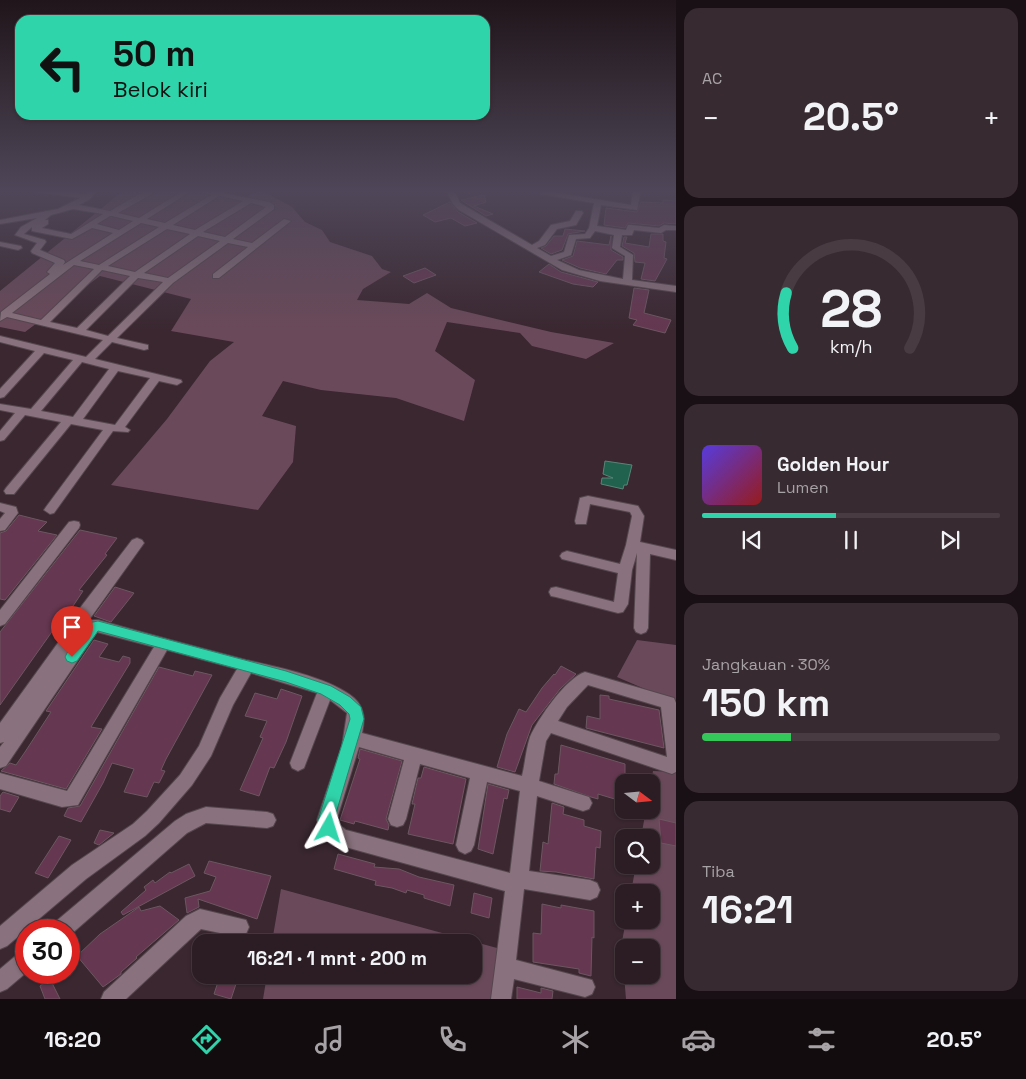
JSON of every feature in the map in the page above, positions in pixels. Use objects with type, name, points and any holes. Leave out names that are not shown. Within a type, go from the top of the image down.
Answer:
[{"type":"street","points":[[1,314],[60,264],[55,259],[35,252],[42,242],[24,237]]},
{"type":"street","points":[[1,314],[72,262],[112,237]]},
{"type":"street","points":[[42,323],[101,267],[148,237]]},
{"type":"street","points":[[79,332],[137,274],[193,237]]},
{"type":"street","points":[[210,237],[254,246]]},
{"type":"street","points":[[0,438],[170,281],[232,237]]},
{"type":"street","points":[[216,276],[266,237]]},
{"type":"street","points":[[512,237],[565,268],[583,274],[676,290]]},
{"type":"street","points":[[532,248],[542,243],[547,237]]},
{"type":"street","points":[[552,259],[568,253],[573,237]]},
{"type":"street","points":[[617,237],[616,248],[628,255],[627,282]]},
{"type":"street","points":[[0,244],[18,248]]},
{"type":"street","points":[[72,262],[170,281]]},
{"type":"street","points":[[1,314],[144,347]]},
{"type":"street","points":[[0,348],[4,340],[177,382]]},
{"type":"street","points":[[0,395],[42,349]]},
{"type":"street","points":[[10,491],[116,367]]},
{"type":"street","points":[[50,510],[117,429],[156,377]]},
{"type":"street","points":[[0,407],[117,429]]},
{"type":"street","points":[[581,521],[584,501],[588,500],[634,509],[638,516],[641,628]]},
{"type":"street","points":[[0,507],[12,510],[12,513],[0,527]]},
{"type":"street","points":[[0,620],[74,525]]},
{"type":"street","points":[[0,761],[86,626],[85,612],[137,543]]},
{"type":"street","points":[[639,546],[676,555]]},
{"type":"street","points":[[556,592],[618,608],[621,604],[625,570],[639,546]]},
{"type":"street","points":[[567,556],[625,570]]},
{"type":"street","points":[[86,626],[164,643],[247,666],[326,690],[352,706],[356,711],[357,719],[326,820],[329,828],[342,837],[517,881],[590,890]]},
{"type":"street","points":[[0,736],[86,626]]},
{"type":"street","points":[[0,780],[62,799],[72,799],[164,643]]},
{"type":"street","points":[[0,939],[79,872],[153,818],[186,780],[205,751],[226,703],[247,666]]},
{"type":"street","points":[[501,999],[533,757],[538,739],[546,724],[561,702],[585,678],[665,701],[669,705],[675,765],[672,766],[546,724]]},
{"type":"street","points":[[298,763],[326,690]]},
{"type":"street","points":[[352,738],[529,786],[583,803]]},
{"type":"street","points":[[396,820],[414,756]]},
{"type":"street","points":[[465,845],[480,773]]},
{"type":"street","points":[[74,919],[192,820],[206,816],[267,820]]},
{"type":"street","points":[[111,999],[193,923],[200,919],[239,927]]},
{"type":"street","points":[[505,966],[585,987]]},
{"type":"street","points":[[0,982],[15,969]]},
{"type":"shaded area","points":[[67,237],[326,237],[330,242],[372,256],[382,269],[391,272],[363,289],[357,300],[409,304],[427,293],[451,308],[551,332],[614,343],[586,359],[532,346],[520,333],[447,322],[435,351],[475,380],[464,421],[396,398],[321,390],[283,381],[262,416],[296,426],[293,462],[258,510],[111,485],[167,419],[210,361],[234,342],[171,331],[191,299],[100,276],[25,332],[0,327],[0,291]]},
{"type":"shaded area","points":[[605,461],[632,465],[627,485],[624,485],[623,489],[601,484],[602,478],[613,478],[603,474]]},
{"type":"shaded area","points":[[637,640],[676,645],[676,713],[675,702],[617,677]]},
{"type":"shaded area","points":[[653,771],[676,772],[676,999],[626,999],[625,984],[660,984],[660,939],[622,939],[624,929],[660,929],[660,884],[632,884],[634,874],[660,874],[660,829],[642,829],[644,819],[660,819],[660,774],[652,774]]},
{"type":"shaded area","points":[[281,889],[446,934],[273,934]]},
{"type":"shaded area","points":[[482,944],[508,951],[501,999],[263,999],[266,984],[482,984]]},
{"type":"building","points":[[554,237],[567,237],[562,250],[551,254],[541,248],[546,246]]},
{"type":"building","points":[[611,237],[611,250],[623,257],[623,260],[617,260],[606,274],[580,268],[562,260],[573,256],[577,241],[609,245]]},
{"type":"building","points":[[624,237],[627,237],[625,243],[649,247],[651,237],[663,237],[663,241],[666,242],[664,258],[667,259],[655,281],[641,279],[645,263],[635,262],[634,253],[622,246]]},
{"type":"building","points":[[549,264],[561,272],[598,282],[593,287],[573,284],[539,272]]},
{"type":"building","points":[[425,268],[436,275],[414,283],[403,276]]},
{"type":"building","points":[[634,288],[649,290],[644,313],[671,320],[665,333],[633,325],[637,320],[629,318]]},
{"type":"building","points":[[19,515],[47,522],[38,531],[57,535],[5,600],[0,599],[0,533],[6,531]]},
{"type":"building","points":[[80,530],[117,538],[105,554],[107,555],[79,590],[83,591],[59,627],[56,626],[0,705],[0,632]]},
{"type":"building","points":[[115,587],[134,593],[111,622],[94,616]]},
{"type":"building","points":[[94,640],[108,644],[99,657],[119,662],[123,656],[130,658],[130,663],[91,727],[102,729],[66,789],[1,771],[10,763],[16,765],[51,712],[46,711]]},
{"type":"building","points":[[561,666],[576,674],[560,689],[532,725],[515,772],[497,767],[507,734],[519,709],[526,712],[542,688]]},
{"type":"building","points":[[159,667],[193,676],[195,671],[212,675],[166,759],[161,770],[165,771],[159,783],[154,782],[147,797],[124,792],[134,769],[112,763],[81,822],[64,816],[68,808],[80,806]]},
{"type":"building","points":[[281,689],[302,696],[286,742],[274,768],[270,767],[259,796],[240,790],[263,738],[260,737],[267,721],[245,716],[255,693],[277,699]]},
{"type":"building","points":[[600,695],[609,696],[609,699],[659,710],[664,748],[586,728],[587,716],[600,719]]},
{"type":"building","points":[[561,745],[625,764],[625,774],[615,774],[615,799],[598,794],[598,799],[554,784],[555,774],[558,774]]},
{"type":"building","points":[[360,749],[402,761],[386,819],[389,825],[388,830],[355,821],[354,824],[340,820],[360,759],[358,758]]},
{"type":"building","points":[[424,767],[466,779],[453,844],[408,834],[415,804],[412,804],[418,778],[421,778]]},
{"type":"building","points":[[488,784],[509,790],[507,799],[504,798],[493,854],[478,849]]},
{"type":"building","points":[[3,792],[19,797],[10,812],[0,809],[0,796]]},
{"type":"building","points":[[552,803],[564,807],[563,814],[584,820],[584,826],[601,831],[600,848],[596,847],[594,879],[540,871],[543,842],[548,844]]},
{"type":"building","points":[[659,819],[676,823],[676,846],[661,843]]},
{"type":"building","points":[[100,830],[114,833],[99,845],[94,843]]},
{"type":"building","points":[[59,836],[71,840],[48,878],[35,873]]},
{"type":"building","points":[[338,854],[375,864],[374,867],[399,869],[419,877],[454,885],[450,906],[424,898],[424,895],[407,890],[406,893],[375,885],[376,881],[334,869]]},
{"type":"building","points":[[209,861],[271,876],[257,919],[198,899],[199,907],[187,913],[185,898],[210,891],[216,877],[204,873]]},
{"type":"building","points":[[189,864],[195,876],[123,915],[121,912],[146,890],[144,887],[153,880],[155,883],[170,872]]},
{"type":"building","points":[[474,893],[492,898],[489,918],[471,913]]},
{"type":"building","points":[[542,904],[561,908],[561,905],[594,911],[591,976],[579,973],[579,969],[533,962],[533,933],[541,934]]},
{"type":"building","points":[[160,906],[179,920],[136,957],[121,974],[103,987],[80,960],[80,953],[100,934],[139,907],[141,911]]},
{"type":"building","points":[[43,984],[52,984],[60,999],[45,999],[40,986]]},
{"type":"building","points":[[217,984],[236,984],[231,999],[214,994]]},
{"type":"building","points":[[517,987],[541,993],[541,988],[553,991],[552,999],[517,999]]},
{"type":"route","points":[[72,657],[93,626],[98,626],[286,676],[326,690],[345,701],[356,711],[356,728],[326,820],[329,828]]}]
